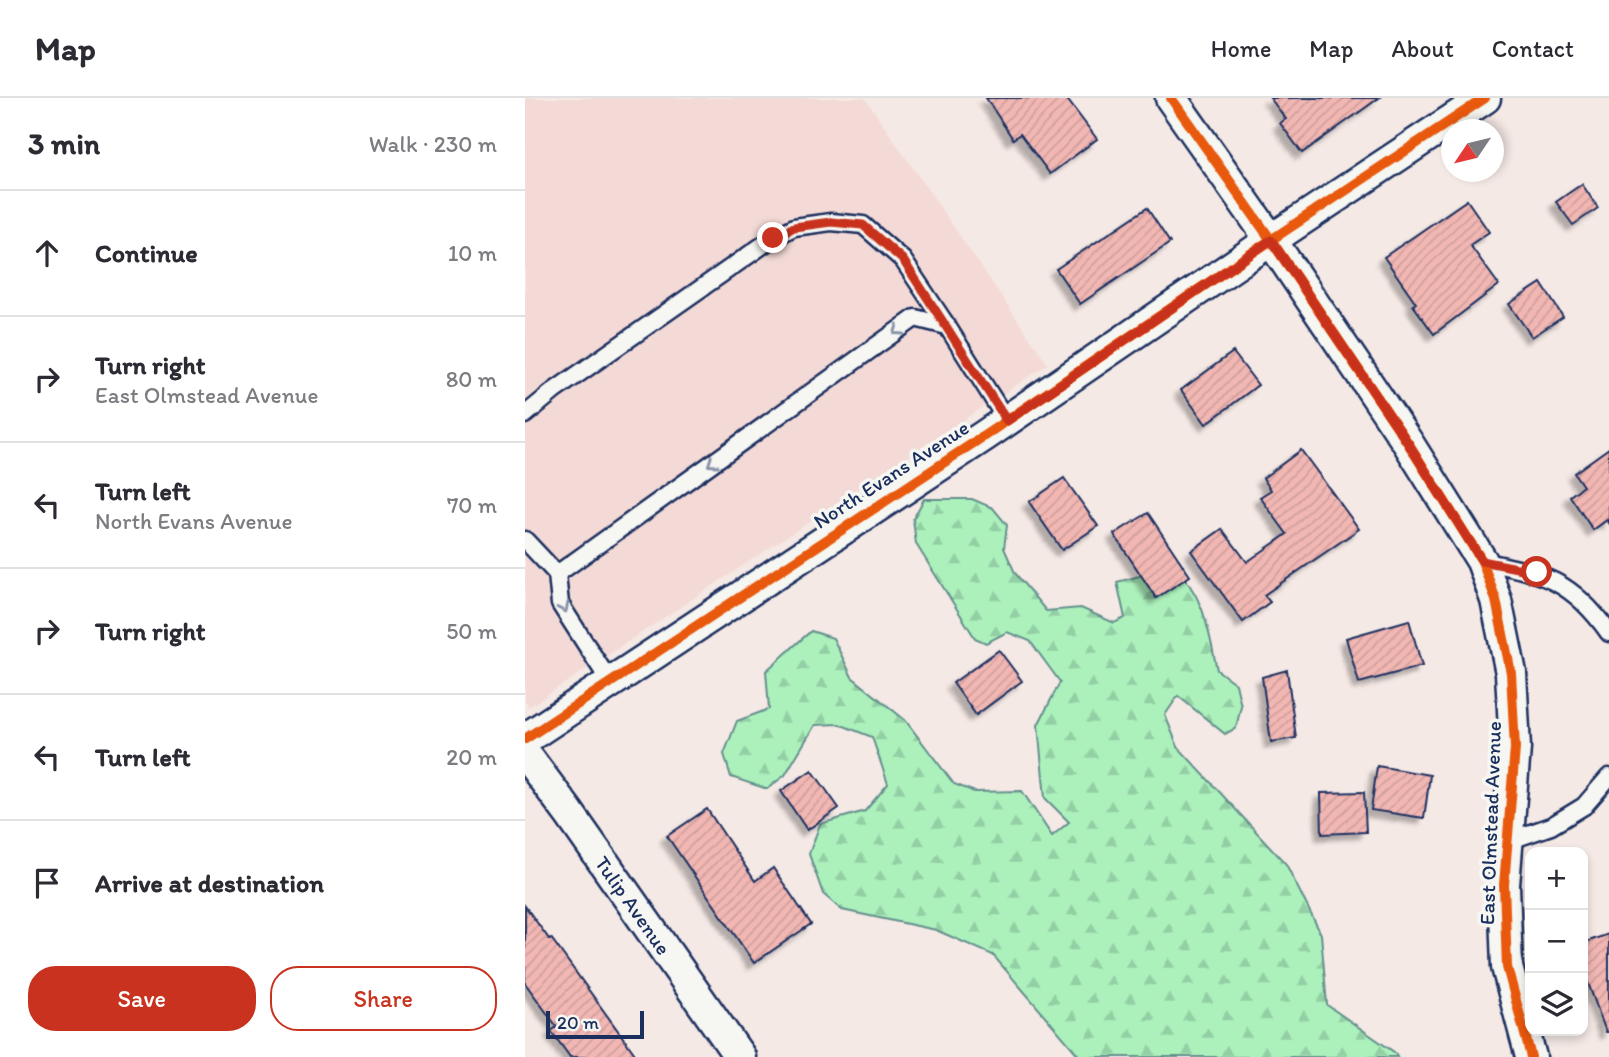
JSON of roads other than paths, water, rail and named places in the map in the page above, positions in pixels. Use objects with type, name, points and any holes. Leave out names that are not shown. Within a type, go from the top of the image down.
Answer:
[{"type":"street","name":"East Olmstead Avenue","points":[[1171,98],[1408,443],[1482,561],[1496,600],[1511,673],[1515,748],[1504,885],[1507,967],[1531,1057]]},
{"type":"street","name":"North Evans Avenue","points":[[525,739],[1007,421],[1271,240],[1485,98]]},
{"type":"street","name":"Tulip Avenue","points":[[525,754],[740,1057]]},
{"type":"lane","points":[[525,415],[554,391],[773,238],[794,227],[831,222],[863,225],[903,260],[1007,421]]},
{"type":"lane","points":[[557,573],[915,318],[947,326]]},
{"type":"lane","points":[[525,540],[557,573],[560,604],[610,682]]},
{"type":"lane","points":[[1482,561],[1537,572],[1559,583],[1595,612],[1609,633]]},
{"type":"lane","points":[[1507,841],[1551,826],[1584,806],[1609,776]]}]
